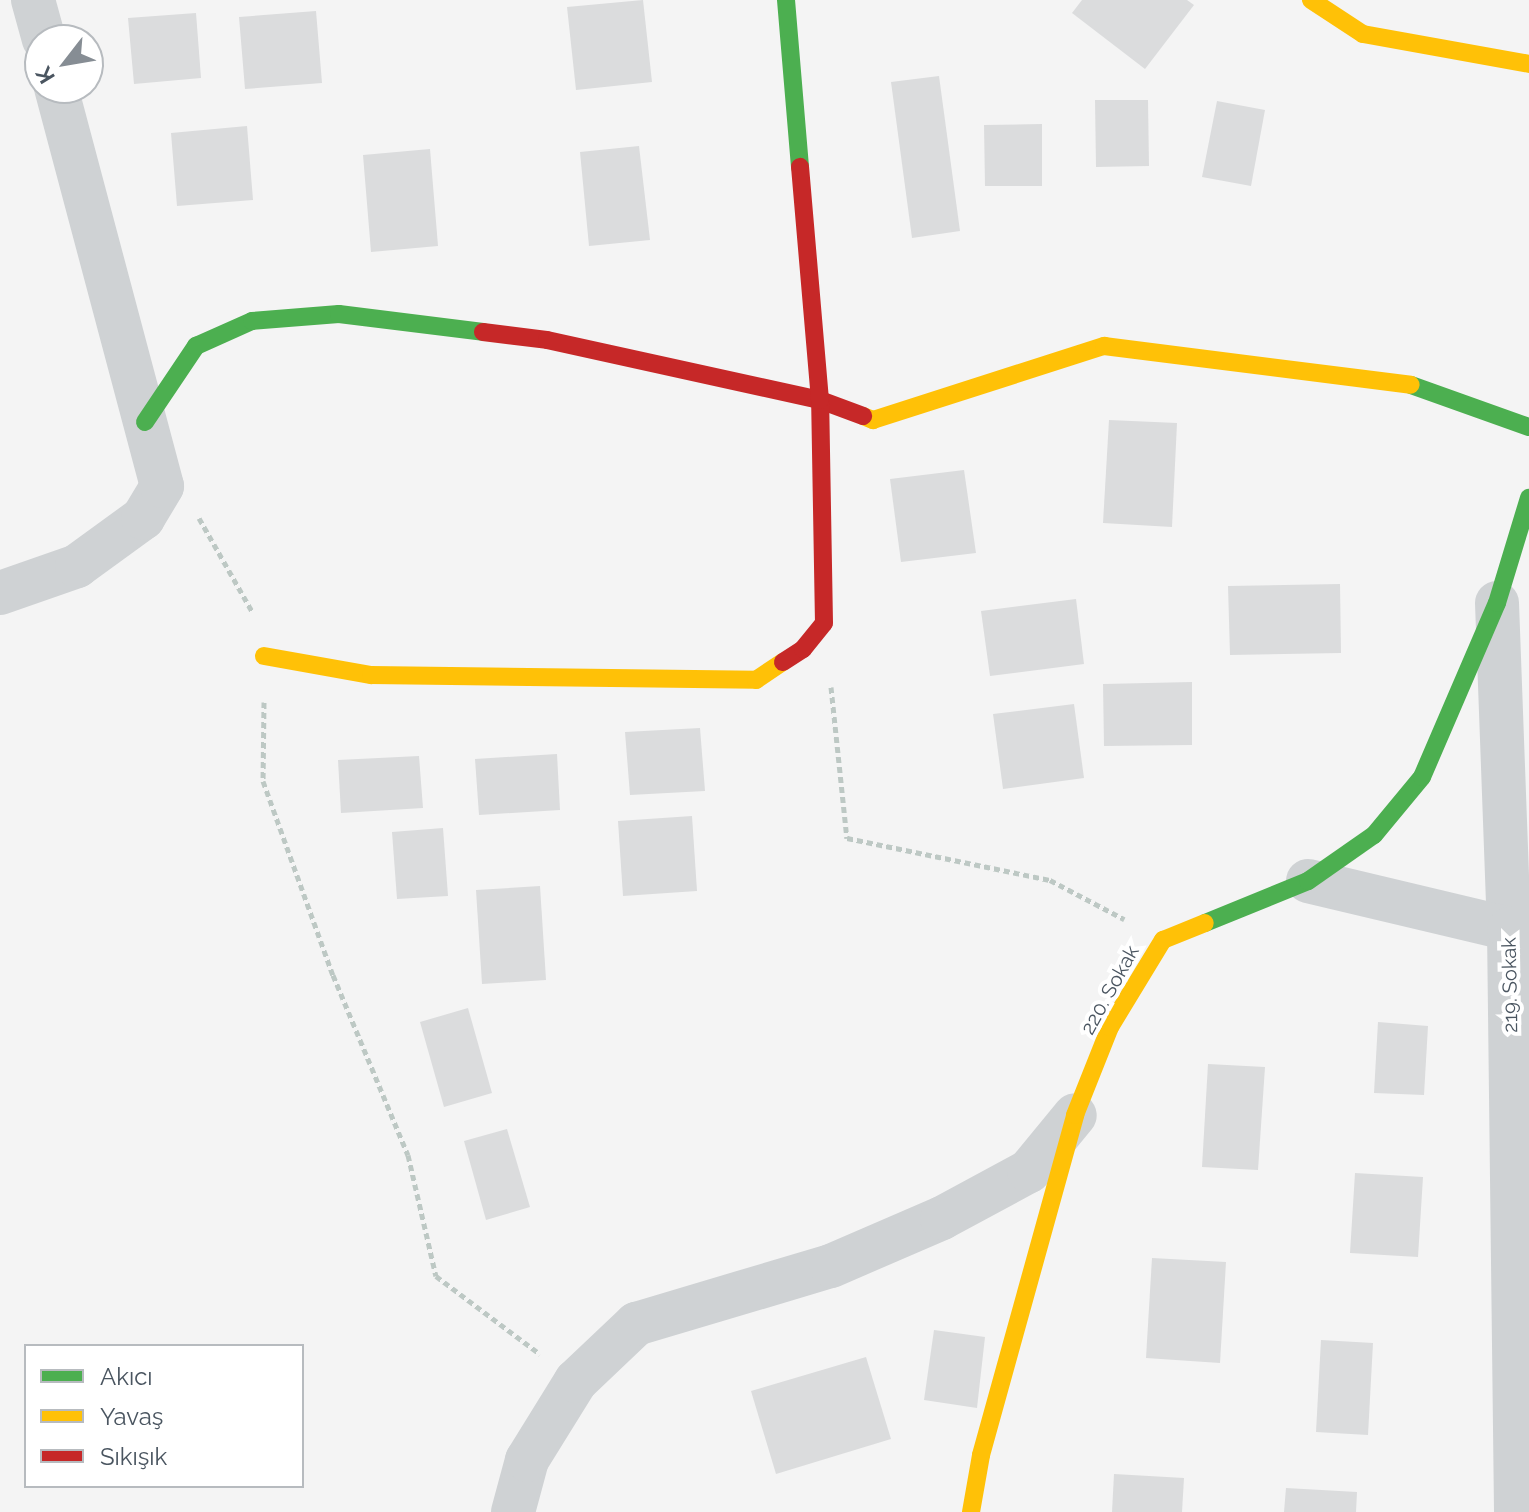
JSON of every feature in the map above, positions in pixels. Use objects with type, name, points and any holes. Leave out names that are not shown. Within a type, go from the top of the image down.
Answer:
[{"type":"street","points":[[33,0],[40,24]]},
{"type":"street","points":[[264,656],[371,675],[756,680],[803,649],[824,623],[820,400],[786,0]]},
{"type":"street","points":[[1311,0],[1363,34],[1529,64]]},
{"type":"street","points":[[0,593],[77,566],[143,518],[162,486],[60,104]]},
{"type":"street","points":[[145,422],[196,346],[252,321],[339,314],[547,340],[820,400],[873,420],[1104,346],[1422,386],[1529,427]]},
{"type":"street","name":"220. Sokak","points":[[971,1512],[981,1455],[1075,1115],[1110,1027],[1163,940],[1308,881],[1374,835],[1422,777],[1497,603],[1529,498]]},
{"type":"street","name":"219. Sokak","points":[[1497,603],[1519,929],[1516,1512]]},
{"type":"street","points":[[1308,881],[1519,929]]},
{"type":"street","points":[[513,1512],[527,1460],[576,1381],[636,1324],[831,1266],[1004,1185],[1029,1171],[1075,1115]]},
{"type":"path","points":[[162,486],[205,523],[252,613],[264,656],[263,781],[333,975],[408,1155],[436,1276],[576,1381]]},
{"type":"path","points":[[824,623],[847,838],[1050,880],[1163,940]]},
{"type":"building","points":[[643,0],[652,82],[576,90],[567,7]]},
{"type":"building","points":[[1082,0],[1187,0],[1194,5],[1145,69],[1072,13]]},
{"type":"building","points":[[316,11],[322,83],[245,89],[239,17]]},
{"type":"building","points":[[196,13],[201,78],[134,84],[128,18]]},
{"type":"building","points":[[939,76],[960,231],[912,238],[891,82]]},
{"type":"building","points":[[1095,100],[1148,100],[1149,166],[1096,167]]},
{"type":"building","points":[[1217,101],[1265,110],[1251,186],[1202,177]]},
{"type":"building","points":[[1042,124],[1042,186],[985,186],[984,125]]},
{"type":"building","points":[[247,126],[253,200],[177,206],[171,133]]},
{"type":"building","points":[[639,146],[650,240],[589,246],[580,152]]},
{"type":"building","points":[[430,149],[438,246],[371,252],[363,155]]},
{"type":"building","points":[[1109,420],[1177,423],[1172,527],[1103,523]]},
{"type":"building","points":[[964,470],[976,553],[901,562],[890,479]]},
{"type":"building","points":[[1340,584],[1341,653],[1230,655],[1228,586]]},
{"type":"building","points":[[1076,599],[1084,664],[990,676],[981,611]]},
{"type":"building","points":[[1192,682],[1192,745],[1104,746],[1103,684]]},
{"type":"building","points":[[1074,704],[1084,778],[1003,789],[993,714]]},
{"type":"building","points":[[700,728],[705,791],[630,795],[625,732]]},
{"type":"building","points":[[557,754],[560,810],[479,815],[475,759]]},
{"type":"building","points":[[419,756],[423,808],[341,813],[338,760]]},
{"type":"building","points":[[692,816],[697,891],[623,896],[618,821]]},
{"type":"building","points":[[443,828],[448,896],[397,899],[392,832]]},
{"type":"building","points":[[540,886],[546,980],[482,984],[476,890]]},
{"type":"building","points":[[468,1008],[492,1093],[444,1107],[420,1022]]},
{"type":"building","points":[[1378,1022],[1428,1026],[1424,1095],[1374,1093]]},
{"type":"building","points":[[1208,1064],[1265,1067],[1258,1170],[1202,1167]]},
{"type":"building","points":[[507,1129],[530,1207],[486,1220],[464,1141]]},
{"type":"building","points":[[1355,1173],[1423,1177],[1418,1257],[1350,1253]]},
{"type":"building","points":[[1152,1258],[1226,1262],[1220,1363],[1146,1358]]},
{"type":"building","points":[[934,1330],[985,1337],[977,1408],[924,1400]]},
{"type":"building","points":[[1321,1340],[1373,1343],[1368,1435],[1316,1432]]},
{"type":"building","points":[[866,1357],[891,1439],[776,1474],[751,1391]]},
{"type":"building","points":[[1114,1474],[1184,1478],[1182,1512],[1112,1512]]},
{"type":"building","points":[[1286,1488],[1357,1492],[1356,1512],[1284,1512]]},
{"type":"traffic: fast","points":[[786,0],[800,167]]},
{"type":"traffic: fast","points":[[145,422],[196,346],[252,321],[339,314],[483,332]]},
{"type":"traffic: fast","points":[[1411,385],[1529,427]]},
{"type":"traffic: fast","points":[[1205,923],[1308,881],[1374,835],[1422,777],[1497,603],[1529,498]]},
{"type":"traffic: slow","points":[[1311,0],[1363,34],[1529,64]]},
{"type":"traffic: slow","points":[[863,416],[873,420],[1104,346],[1411,385]]},
{"type":"traffic: slow","points":[[264,656],[371,675],[756,680],[783,662]]},
{"type":"traffic: slow","points":[[971,1512],[981,1455],[1075,1115],[1110,1027],[1163,940],[1205,923]]},
{"type":"traffic: jam","points":[[783,662],[803,649],[824,623],[820,400],[800,167]]},
{"type":"traffic: jam","points":[[483,332],[547,340],[820,400],[863,416]]}]
